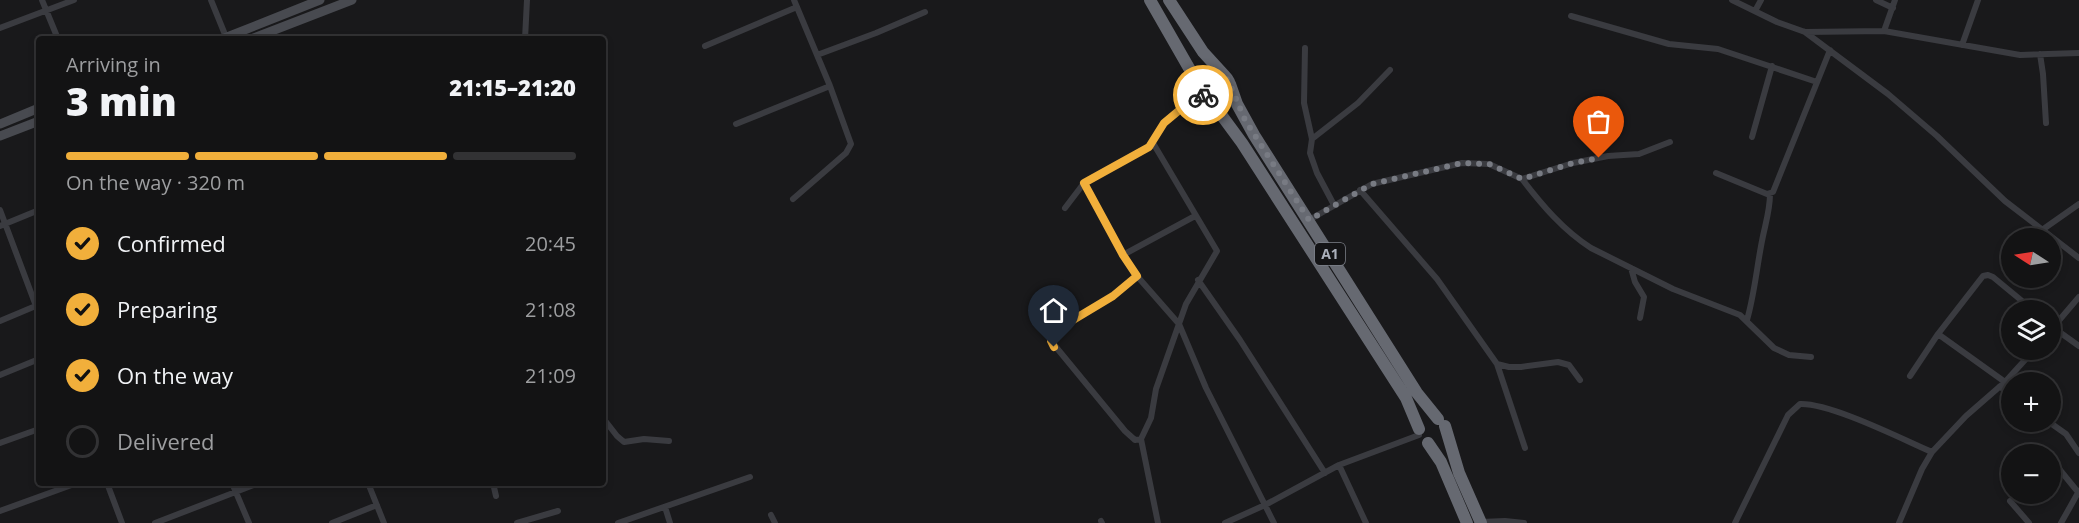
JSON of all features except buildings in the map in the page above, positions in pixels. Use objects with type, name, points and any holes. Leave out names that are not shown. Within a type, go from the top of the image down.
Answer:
[{"type":"highway","name":"A1","points":[[1150,0],[1205,95],[1242,143],[1406,398],[1422,436],[1441,462],[1467,523]]},
{"type":"highway","name":"A1","points":[[1169,0],[1203,52],[1227,80],[1245,120],[1412,386],[1442,423],[1459,473],[1481,523]]},
{"type":"highway","points":[[1214,73],[1227,80],[1228,97],[1219,102],[1205,95],[1202,82],[1209,75],[1214,73]]},
{"type":"highway","points":[[1429,417],[1442,423],[1444,437],[1440,441],[1422,436],[1425,419],[1429,417]]},
{"type":"main road","points":[[229,36],[320,0]]},
{"type":"main road","points":[[259,36],[352,0]]},
{"type":"main road","points":[[0,124],[36,109]]},
{"type":"main road","points":[[0,136],[36,122]]},
{"type":"street","points":[[42,0],[57,36]]},
{"type":"street","points":[[0,28],[74,0]]},
{"type":"street","points":[[211,0],[223,36]]},
{"type":"street","points":[[525,36],[527,0]]},
{"type":"street","points":[[793,199],[846,153],[851,144],[830,86],[794,0]]},
{"type":"street","points":[[1732,0],[1805,32],[1830,50],[1888,94],[1937,136],[2005,201],[2039,228]]},
{"type":"street","points":[[1755,11],[1761,0]]},
{"type":"street","points":[[1876,0],[1893,8]]},
{"type":"street","points":[[1884,31],[1895,0]]},
{"type":"street","points":[[1962,45],[1978,0]]},
{"type":"street","points":[[705,46],[797,7]]},
{"type":"street","points":[[817,55],[925,12]]},
{"type":"street","points":[[1571,16],[1670,44],[1718,49],[1817,82]]},
{"type":"street","points":[[1805,32],[1884,31],[2020,55],[2079,53]]},
{"type":"street","points":[[1305,48],[1304,103],[1312,139],[1310,153],[1317,173],[1334,205]]},
{"type":"street","points":[[1747,320],[1754,294],[1770,194],[1830,50]]},
{"type":"street","points":[[2040,54],[2046,123]]},
{"type":"street","points":[[1752,137],[1772,66]]},
{"type":"street","points":[[1312,139],[1358,103],[1390,70]]},
{"type":"street","points":[[736,124],[830,86]]},
{"type":"street","points":[[1065,208],[1084,183],[1144,151],[1153,143],[1164,123],[1182,108],[1205,95]]},
{"type":"street","points":[[1522,179],[1573,163],[1608,156],[1639,154],[1670,142]]},
{"type":"street","points":[[1153,143],[1217,251],[1186,304],[1156,389],[1151,418],[1141,439],[1158,523]]},
{"type":"street","points":[[1309,220],[1360,190],[1386,179],[1462,163],[1489,164],[1522,179],[1546,210],[1579,241],[1673,289],[1734,312],[1747,320],[1752,328],[1774,348],[1789,356],[1811,357]]},
{"type":"street","points":[[1716,172],[1770,194]]},
{"type":"street","points":[[1084,183],[1137,276],[1179,324],[1206,388],[1275,523]]},
{"type":"street","points":[[1360,190],[1437,279],[1497,364],[1525,448]]},
{"type":"street","points":[[2045,228],[2079,204]]},
{"type":"street","points":[[0,210],[3,225],[36,303]]},
{"type":"street","points":[[3,225],[36,211]]},
{"type":"street","points":[[1123,255],[1195,216]]},
{"type":"street","points":[[2061,244],[2079,258]]},
{"type":"street","points":[[1631,268],[1635,282],[1644,297],[1640,318]]},
{"type":"street","points":[[1910,376],[1938,334],[1983,276],[1988,274],[1993,277],[2021,300]]},
{"type":"street","points":[[1137,276],[1113,296],[1053,332],[1051,341],[1125,431],[1135,440],[1141,439]]},
{"type":"street","points":[[1198,280],[1240,340],[1325,473]]},
{"type":"street","points":[[2061,318],[2079,297]]},
{"type":"street","points":[[0,321],[36,305]]},
{"type":"street","points":[[1938,334],[2001,379]]},
{"type":"street","points":[[2061,334],[2079,346]]},
{"type":"street","points":[[0,375],[36,360]]},
{"type":"street","points":[[2014,372],[2025,360]]},
{"type":"street","points":[[1497,364],[1521,367],[1558,362],[1569,365],[1580,380]]},
{"type":"street","points":[[1899,523],[1922,469],[1932,452],[1966,416],[1999,387]]},
{"type":"street","points":[[1735,523],[1788,415],[1800,404],[1836,412],[1932,452]]},
{"type":"street","points":[[606,422],[624,441],[644,439],[669,441]]},
{"type":"street","points":[[0,443],[36,430]]},
{"type":"street","points":[[2061,431],[2079,453]]},
{"type":"street","points":[[1225,523],[1340,465],[1393,443],[1422,436]]},
{"type":"street","points":[[1340,465],[1366,523]]},
{"type":"street","points":[[2061,471],[2078,492],[2061,523]]},
{"type":"street","points":[[618,523],[750,477]]},
{"type":"street","points":[[0,511],[69,486]]},
{"type":"street","points":[[108,486],[122,523]]},
{"type":"street","points":[[233,486],[249,523]]},
{"type":"street","points":[[155,523],[251,486]]},
{"type":"street","points":[[369,486],[384,523]]},
{"type":"street","points":[[494,486],[496,496]]},
{"type":"street","points":[[2012,504],[2028,523]]},
{"type":"street","points":[[332,523],[377,506]]},
{"type":"street","points":[[665,507],[670,523]]},
{"type":"street","points":[[517,523],[558,511]]},
{"type":"street","points":[[771,515],[774,523]]},
{"type":"street","points":[[1481,523],[1504,520],[1524,523]]},
{"type":"way so far","points":[[1203,95],[1202,82],[1205,78],[1214,73],[1224,75],[1245,120],[1309,220],[1365,186],[1406,174],[1471,162],[1489,164],[1522,179],[1573,163],[1599,158]]},
{"type":"route","points":[[1054,347],[1051,341],[1053,332],[1122,290],[1137,276],[1084,183],[1144,151],[1153,143],[1164,123],[1203,95]]}]
